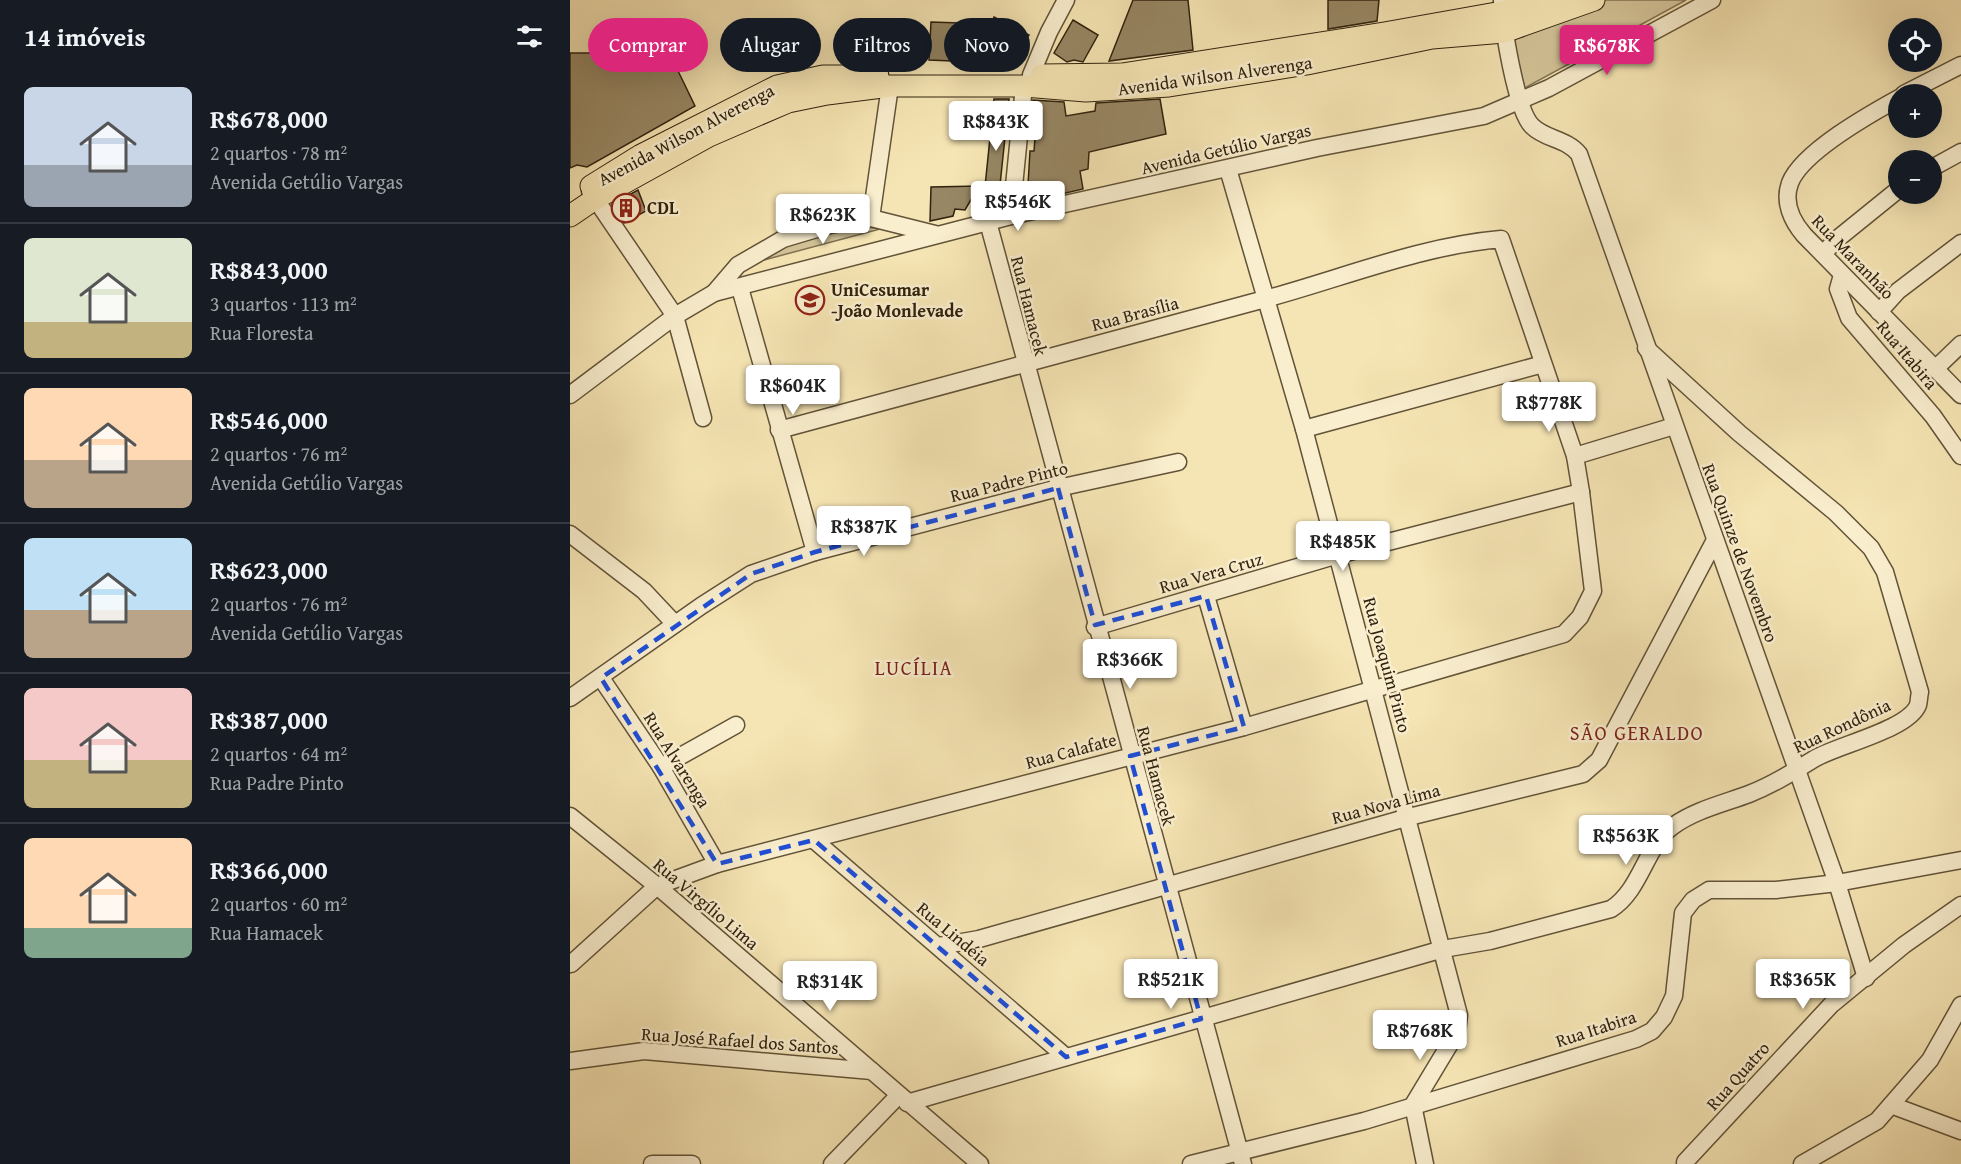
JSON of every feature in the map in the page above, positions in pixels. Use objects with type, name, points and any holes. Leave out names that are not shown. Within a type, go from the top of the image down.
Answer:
[{"type":"main road","name":"Avenida Wilson Alverenga","points":[[584,195],[788,102],[827,94],[890,86],[1028,81],[1086,92],[1169,86],[1307,64],[1432,38],[1553,0]]},
{"type":"main road","name":"Avenida Wilson Alverenga","points":[[1503,15],[1594,0]]},
{"type":"main road","name":"Avenida Wilson Alverenga","points":[[570,216],[584,195],[651,150],[777,86],[824,76],[996,74],[1015,86],[1028,81]]},
{"type":"street","points":[[1011,216],[1028,81],[1066,0]]},
{"type":"street","name":"Avenida Getúlio Vargas","points":[[714,293],[741,288],[1011,216],[1317,148],[1484,116],[1549,88],[1712,0]]},
{"type":"street","points":[[1503,15],[1520,100]]},
{"type":"street","points":[[1933,78],[1961,52]]},
{"type":"street","points":[[1922,84],[1961,65]]},
{"type":"street","points":[[871,219],[890,86]]},
{"type":"street","name":"Rua Quinze de Novembro","points":[[1520,100],[1530,124],[1542,134],[1571,144],[1584,167],[1646,348],[1837,883],[1866,978]]},
{"type":"street","name":"Rua Maranhão","points":[[1888,104],[1862,118],[1818,151],[1799,169],[1789,184],[1792,221],[1822,255],[1961,395]]},
{"type":"street","points":[[1942,162],[1961,152]]},
{"type":"street","name":"Rua Joaquim Pinto","points":[[1228,169],[1268,298],[1304,429],[1409,816],[1459,1015],[1457,1032],[1413,1105]]},
{"type":"street","points":[[584,195],[675,316],[703,418]]},
{"type":"street","points":[[1822,255],[1836,240],[1888,198]]},
{"type":"street","name":"Avenida Getúlio Vargas","points":[[570,395],[675,316],[714,293],[738,265],[783,239],[830,225],[871,219],[939,235]]},
{"type":"street","name":"Rua Hamacek","points":[[988,222],[1165,887],[1241,1158]]},
{"type":"street","name":"Rua Brasília","points":[[779,430],[1268,298],[1450,245],[1501,239],[1543,364]]},
{"type":"street","points":[[1879,312],[1898,291],[1961,243]]},
{"type":"street","name":"Rua Itabira","points":[[1842,274],[1838,289],[1850,318],[1934,416],[1961,456]]},
{"type":"street","points":[[741,288],[815,552]]},
{"type":"street","points":[[1935,369],[1961,344]]},
{"type":"street","name":"Rua Rondônia","points":[[903,1099],[1066,1057],[1443,949],[1490,941],[1611,909],[1629,893],[1662,837],[1673,826],[1699,813],[1752,793],[1823,754],[1900,722],[1918,706],[1920,692],[1885,572],[1871,548],[1854,530],[1739,433],[1646,348]]},
{"type":"street","points":[[1304,429],[1543,364],[1575,456],[1581,492]]},
{"type":"street","points":[[1575,456],[1674,426]]},
{"type":"street","name":"Rua Padre Pinto","points":[[570,698],[675,624],[752,574],[815,552],[1058,488],[1178,462]]},
{"type":"street","name":"Rua Vera Cruz","points":[[1095,627],[1206,596],[1338,555],[1581,492]]},
{"type":"street","name":"Rua Calafate","points":[[657,886],[717,864],[1244,728],[1564,634],[1581,617],[1593,591],[1581,492]]},
{"type":"street","points":[[570,534],[644,591],[675,624]]},
{"type":"street","name":"Rua Nova Lima","points":[[939,946],[979,939],[1409,816],[1584,774],[1599,760],[1715,540]]},
{"type":"street","points":[[1206,596],[1244,728]]},
{"type":"street","name":"Rua Alvarenga","points":[[601,678],[661,767],[717,864]]},
{"type":"street","points":[[661,767],[736,725]]},
{"type":"street","name":"Rua Virgílio Lima","points":[[570,816],[657,886],[980,1164]]},
{"type":"street","name":"Rua Lindéia","points":[[814,840],[1066,1057]]},
{"type":"street","name":"Rua Itabira","points":[[1191,1164],[1241,1158],[1635,1039],[1652,1031],[1664,1017],[1674,996],[1683,913],[1694,900],[1709,890],[1731,888],[1776,890],[1837,883],[1960,859]]},
{"type":"street","points":[[571,964],[657,886]]},
{"type":"street","name":"Rua Quatro","points":[[1685,1162],[1831,1005],[1904,945],[1961,905]]},
{"type":"street","points":[[1816,1162],[1877,1121],[1930,1060],[1961,1005]]},
{"type":"street","name":"Rua José Rafael dos Santos","points":[[570,1061],[644,1051],[872,1071]]},
{"type":"street","points":[[832,1164],[903,1099]]},
{"type":"street","points":[[1413,1105],[1425,1164]]},
{"type":"street","points":[[1891,1105],[1961,1131]]},
{"type":"street","points":[[652,1164],[692,1164]]},
{"type":"highlighted area","points":[[1058,488],[1095,625],[1206,596],[1244,727],[1130,756],[1201,1019],[1066,1057],[814,840],[717,864],[601,678],[751,574],[815,552]]},
{"type":"shaded area","points":[[1598,0],[1686,0],[1521,90],[1514,35]]},
{"type":"shaded area","points":[[853,225],[880,229],[764,260],[779,246]]},
{"type":"building","points":[[1133,0],[1188,0],[1193,50],[1109,61]]},
{"type":"building","points":[[1328,0],[1379,0],[1377,21],[1328,29]]},
{"type":"building","points":[[1073,20],[1098,35],[1083,62],[1074,60],[1067,62],[1054,53]]},
{"type":"building","points":[[932,22],[944,22],[944,61],[932,60]]},
{"type":"building","points":[[570,53],[588,53],[588,72],[679,72],[695,106],[587,167],[577,165],[570,168]]},
{"type":"building","points":[[994,99],[1009,99],[998,204],[983,206]]},
{"type":"building","points":[[1160,99],[1166,134],[1089,152],[1088,169],[1080,171],[1083,189],[1027,202],[1030,151],[1034,151],[1036,125],[1030,127],[1033,100],[1064,102],[1066,116],[1095,111],[1096,103]]},
{"type":"building","points":[[979,186],[965,210],[955,209],[953,216],[930,221],[931,187]]},
{"type":"building","name":"CDL","points":[[638,190],[646,211],[624,223],[612,204]]},
{"type":"place","name":"CDL","points":[[626,208]]},
{"type":"place","name":"UniCesumar -João Monlevade","points":[[810,300]]},
{"type":"district","name":"LUCÍLIA","points":[[914,668]]},
{"type":"district","name":"SÃO GERALDO","points":[[1637,733]]}]
